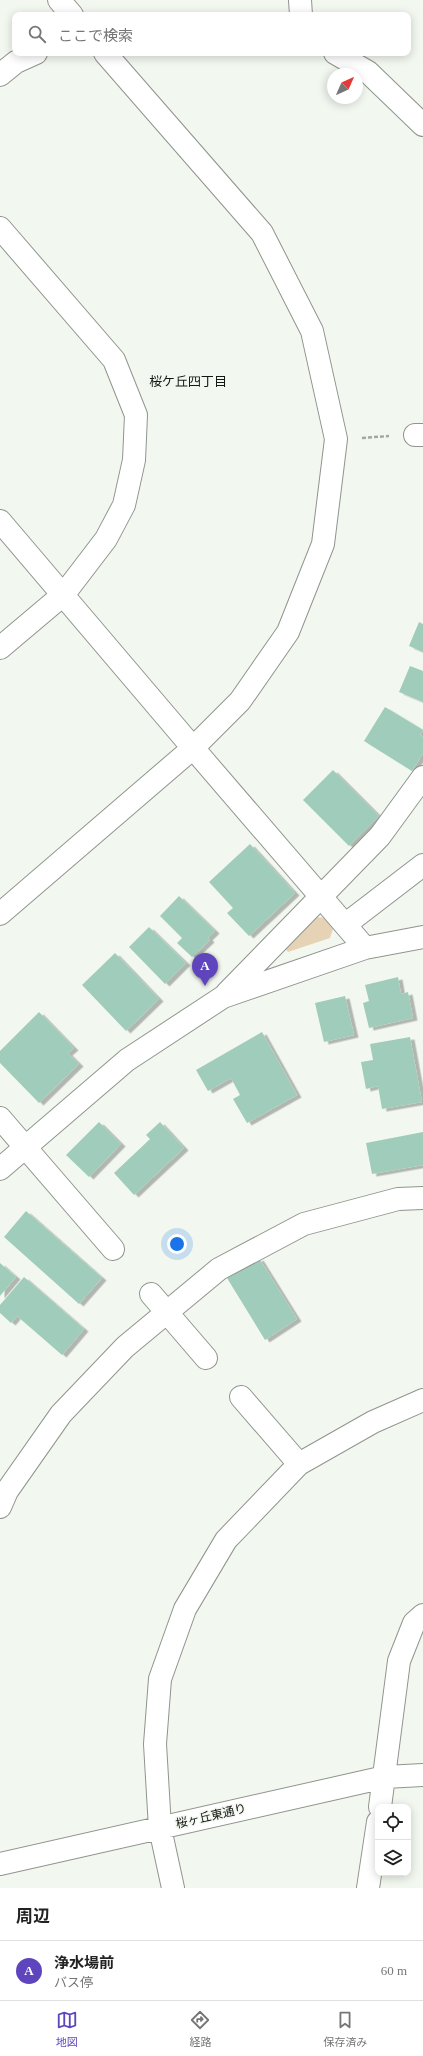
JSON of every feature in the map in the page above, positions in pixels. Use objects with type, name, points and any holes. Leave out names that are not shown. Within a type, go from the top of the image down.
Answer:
[{"type":"street","points":[[58,0],[69,12]]},
{"type":"street","points":[[300,0],[301,12]]},
{"type":"street","points":[[0,75],[16,62],[29,56]]},
{"type":"street","points":[[0,914],[193,748],[240,701],[288,632],[323,544],[336,439],[312,331],[262,233],[108,56]]},
{"type":"street","points":[[340,56],[368,72],[423,125]]},
{"type":"street","points":[[0,228],[114,360],[136,415],[134,460],[124,505],[106,539],[64,594],[0,648]]},
{"type":"street","points":[[0,521],[64,594],[193,748],[322,896],[365,948]]},
{"type":"street","points":[[0,1169],[127,1060],[223,997],[380,836],[423,777]]},
{"type":"street","points":[[346,924],[423,865]]},
{"type":"street","points":[[223,997],[365,948],[423,937]]},
{"type":"street","points":[[0,1118],[113,1249]]},
{"type":"street","points":[[0,1507],[7,1491],[61,1414],[125,1347],[218,1269],[304,1224],[398,1199],[423,1198]]},
{"type":"street","points":[[151,1294],[206,1358]]},
{"type":"street","points":[[241,1397],[299,1464]]},
{"type":"street","points":[[172,1888],[160,1828],[154,1744],[160,1679],[185,1609],[226,1540],[299,1464],[373,1422],[423,1400]]},
{"type":"street","points":[[380,1804],[399,1661],[414,1623],[423,1615]]},
{"type":"street","name":"桜ヶ丘東通り","points":[[0,1864],[385,1776],[423,1775]]},
{"type":"street","points":[[368,1888],[375,1840]]},
{"type":"path","points":[[336,439],[419,435]]},
{"type":"shaded area","points":[[316,917],[326,918],[333,929],[330,938],[288,952],[283,945]]},
{"type":"building","points":[[419,622],[423,624],[423,652],[409,646]]},
{"type":"building","points":[[410,666],[423,671],[423,702],[399,692]]},
{"type":"building","points":[[385,707],[423,730],[420,735],[423,737],[423,753],[412,771],[364,741]]},
{"type":"building","points":[[333,770],[379,816],[349,846],[303,800]]},
{"type":"building","points":[[250,844],[295,893],[249,936],[227,913],[233,908],[209,882]]},
{"type":"building","points":[[179,896],[215,931],[208,938],[210,940],[192,957],[177,943],[182,938],[160,916]]},
{"type":"building","points":[[149,927],[186,963],[165,984],[129,947]]},
{"type":"building","points":[[115,953],[159,999],[126,1031],[82,985]]},
{"type":"building","points":[[398,977],[401,994],[408,992],[413,1018],[369,1028],[363,1003],[369,1001],[365,985]]},
{"type":"building","points":[[345,996],[354,1035],[324,1042],[315,1003]]},
{"type":"building","points":[[39,1012],[74,1048],[68,1053],[79,1064],[39,1103],[0,1063],[0,1051]]},
{"type":"building","points":[[262,1032],[297,1095],[247,1123],[233,1099],[240,1095],[231,1078],[208,1091],[196,1070]]},
{"type":"building","points":[[410,1037],[422,1102],[382,1109],[378,1086],[366,1089],[361,1062],[373,1060],[370,1044]]},
{"type":"building","points":[[99,1122],[121,1144],[89,1177],[66,1155]]},
{"type":"building","points":[[160,1122],[184,1148],[134,1195],[114,1173],[150,1139],[146,1135]]},
{"type":"building","points":[[423,1132],[423,1165],[372,1174],[366,1143]]},
{"type":"building","points":[[26,1211],[102,1278],[79,1304],[4,1237]]},
{"type":"building","points":[[259,1258],[297,1319],[265,1340],[227,1278]]},
{"type":"building","points":[[0,1263],[16,1277],[0,1296]]},
{"type":"building","points":[[24,1277],[84,1329],[62,1355],[17,1316],[11,1323],[0,1313],[0,1305]]},
{"type":"place","name":"浄水場前","points":[[205,986]]},
{"type":"district","name":"桜ケ丘四丁目","points":[[188,381]]}]
